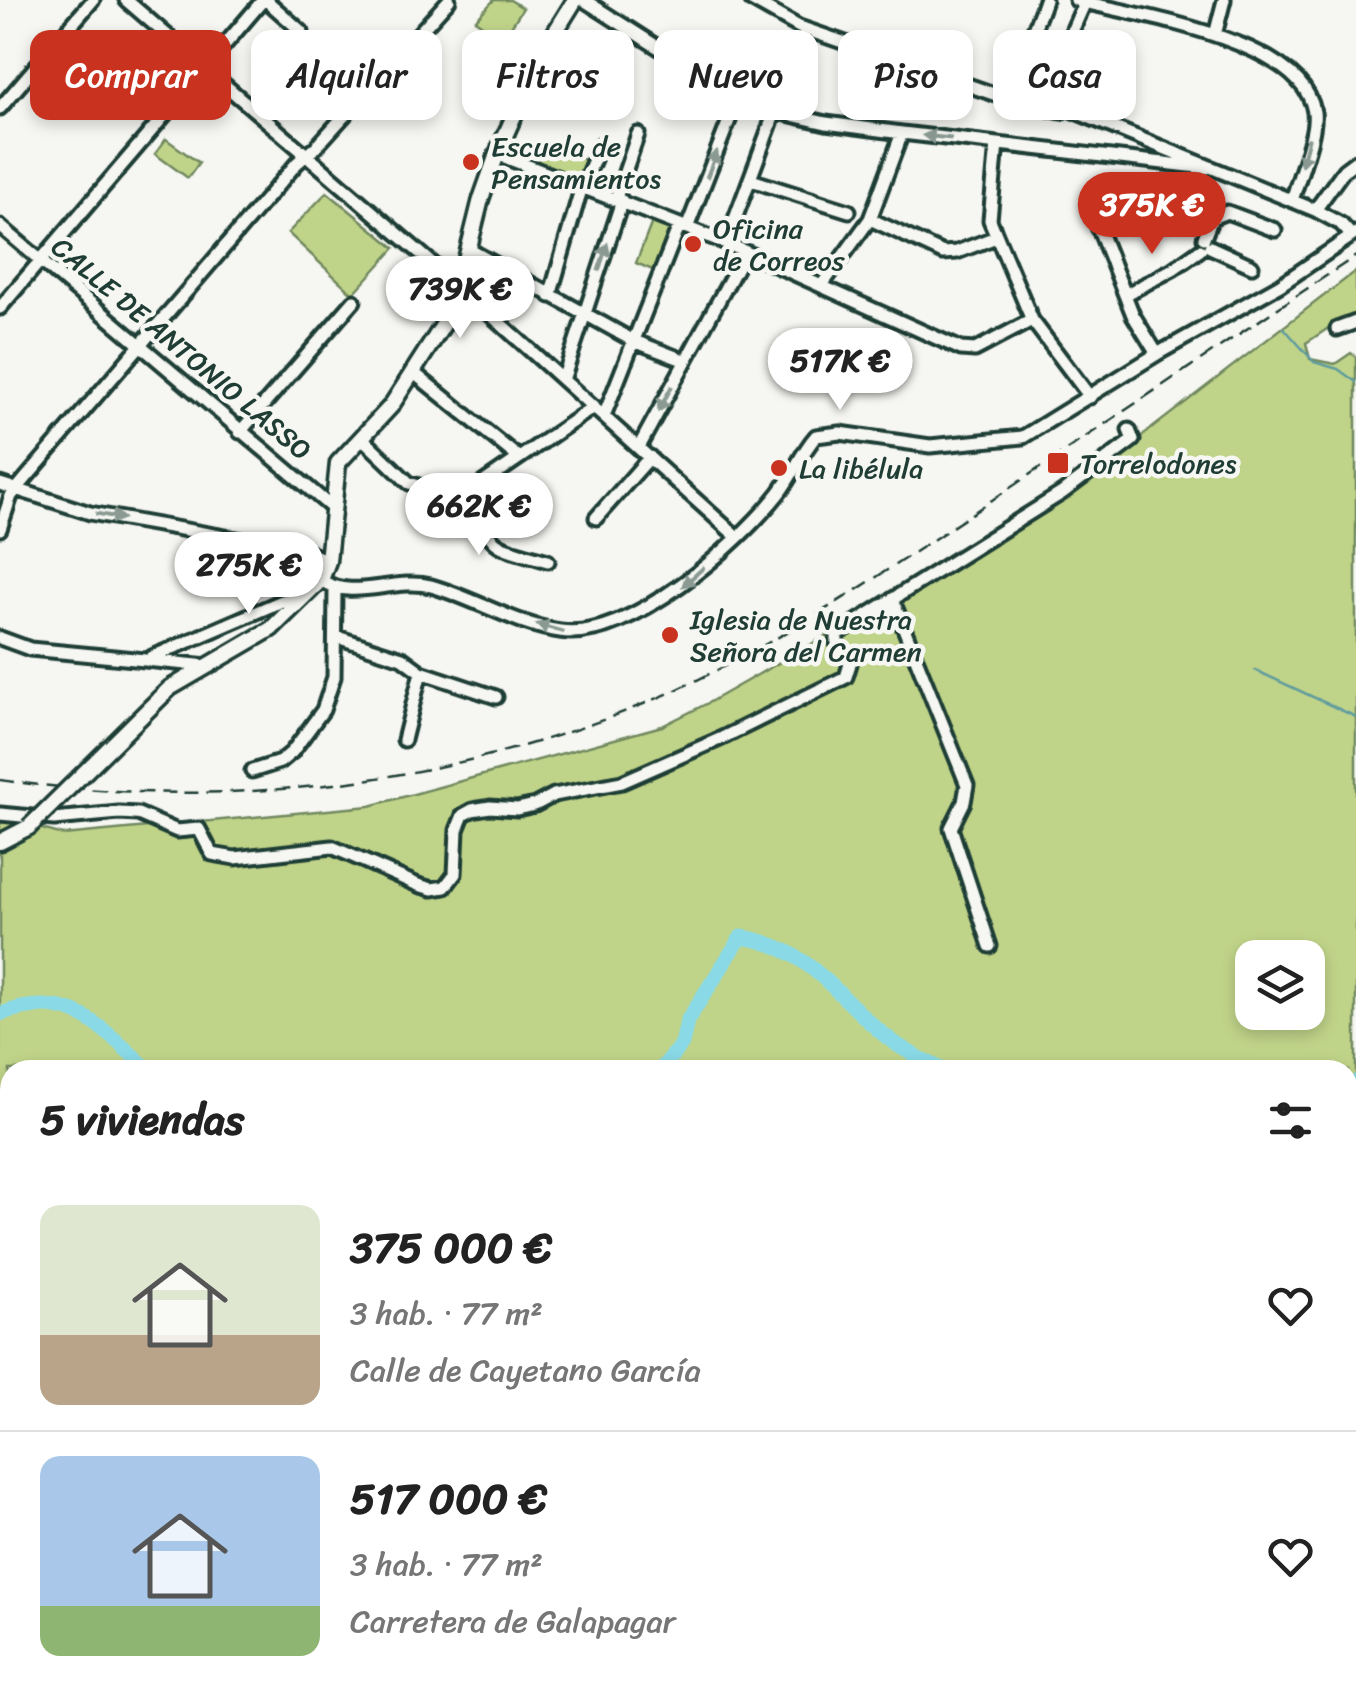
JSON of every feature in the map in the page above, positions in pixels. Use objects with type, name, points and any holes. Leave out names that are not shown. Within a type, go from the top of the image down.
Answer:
[{"type":"main road","points":[[557,30],[576,0]]},
{"type":"main road","points":[[0,842],[29,827],[147,707],[180,682],[270,629],[320,580],[328,561],[338,463],[391,406],[454,308],[486,183],[512,120]]},
{"type":"street","points":[[0,108],[93,0]]},
{"type":"street","points":[[126,0],[161,30]]},
{"type":"street","points":[[231,38],[264,0],[300,30]]},
{"type":"street","points":[[0,529],[16,490],[306,154],[449,0]]},
{"type":"street","points":[[584,0],[654,46]]},
{"type":"street","points":[[751,0],[794,25],[993,93]]},
{"type":"street","points":[[1035,30],[1045,0]]},
{"type":"street","points":[[1214,35],[1224,0]]},
{"type":"street","points":[[1071,30],[1081,1],[1214,35],[1266,54],[1296,76],[1309,97],[1314,119],[1292,201]]},
{"type":"street","points":[[231,90],[492,316],[736,536]]},
{"type":"street","points":[[818,119],[902,134],[1208,168]]},
{"type":"street","points":[[0,308],[161,120]]},
{"type":"street","points":[[360,437],[409,482],[426,488],[446,508],[519,458],[599,412],[634,341],[728,120]]},
{"type":"street","points":[[726,243],[772,120]]},
{"type":"street","points":[[320,580],[335,590],[425,584],[567,632],[604,625],[684,586],[777,495],[816,436],[840,433],[930,446],[1023,437],[1157,354],[1280,285],[1354,234],[1316,210],[1090,120]]},
{"type":"street","points":[[563,380],[638,134]]},
{"type":"street","points":[[822,285],[870,218],[902,134]]},
{"type":"street","points":[[997,144],[989,214],[996,237],[1032,320],[1090,397]]},
{"type":"street","points":[[550,296],[600,145]]},
{"type":"street","points":[[1149,164],[1156,160],[1157,147]]},
{"type":"street","points":[[496,154],[726,243],[969,350],[1032,320]]},
{"type":"street","points":[[1316,210],[1332,184],[1356,161]]},
{"type":"street","points":[[751,180],[849,211]]},
{"type":"street","points":[[1089,204],[1133,315],[1157,354]]},
{"type":"street","points":[[1125,295],[1173,269],[1205,245],[1212,218],[1227,212],[1275,230]]},
{"type":"street","points":[[870,218],[943,252],[957,252],[996,237]]},
{"type":"street","name":"CALLE DE ANTONIO LASSO","points":[[0,226],[331,507]]},
{"type":"street","points":[[1205,245],[1252,266]]},
{"type":"street","points":[[470,250],[634,341],[686,361]]},
{"type":"street","points":[[639,447],[745,252]]},
{"type":"street","points":[[492,316],[513,275]]},
{"type":"street","points":[[240,432],[354,301]]},
{"type":"street","points":[[1337,329],[1356,322]]},
{"type":"street","points":[[414,373],[519,458]]},
{"type":"street","points":[[0,814],[54,820],[138,814],[177,832],[199,829],[212,854],[236,858],[332,847],[418,885],[445,887],[455,874],[463,815],[490,807],[517,810],[554,795],[622,782],[846,677],[850,664],[837,634],[1062,493],[1132,440],[1129,430]]},
{"type":"street","points":[[596,518],[650,457]]},
{"type":"street","points":[[0,484],[90,512],[305,550],[328,561]]},
{"type":"street","points":[[472,490],[489,539],[496,546],[548,562]]},
{"type":"street","points":[[252,771],[280,762],[292,752],[323,710],[334,677],[335,590]]},
{"type":"street","points":[[148,659],[282,601],[309,594]]},
{"type":"street","points":[[893,601],[967,786],[951,828],[990,946]]},
{"type":"street","points":[[337,636],[402,658],[421,672],[496,697]]},
{"type":"street","points":[[0,638],[30,650],[208,666]]},
{"type":"street","points":[[148,659],[179,671],[180,682]]},
{"type":"street","points":[[404,740],[421,672]]},
{"type":"green space","points":[[494,0],[510,0],[523,8],[509,30],[490,30],[475,20]]},
{"type":"green space","points":[[166,139],[199,163],[188,178],[155,154]]},
{"type":"green space","points":[[543,145],[586,160],[584,168],[589,169],[585,182],[536,164]]},
{"type":"green space","points":[[327,192],[395,248],[353,294],[288,233]]},
{"type":"green space","points":[[652,222],[672,230],[655,271],[636,263]]},
{"type":"green space","points":[[1356,271],[1356,316],[1345,317],[1306,343],[1310,359],[1335,364],[1351,353],[1356,357],[1356,1060],[0,1060],[0,817],[63,835],[370,806],[662,726],[1042,513]]},
{"type":"waterway","points":[[1284,328],[1314,362],[1338,369],[1356,382]]},
{"type":"waterway","points":[[1255,670],[1356,717]]},
{"type":"waterway","points":[[668,1060],[682,1044],[687,1021],[741,937],[765,942],[805,963],[888,1038],[925,1060]]},
{"type":"waterway","points":[[0,1014],[25,1007],[65,1009],[98,1026],[138,1060]]},
{"type":"railway","points":[[0,780],[164,793],[328,785],[490,755],[569,732],[646,703],[740,658],[830,606],[1356,256]]},
{"type":"place","name":"Escuela de Pensamientos","points":[[471,162]]},
{"type":"place","name":"Oficina de Correos","points":[[693,244]]},
{"type":"place","name":"Torrelodones","points":[[1058,463]]},
{"type":"place","name":"La libélula","points":[[779,468]]},
{"type":"place","name":"Iglesia de Nuestra Señora del Carmen","points":[[670,635]]}]
